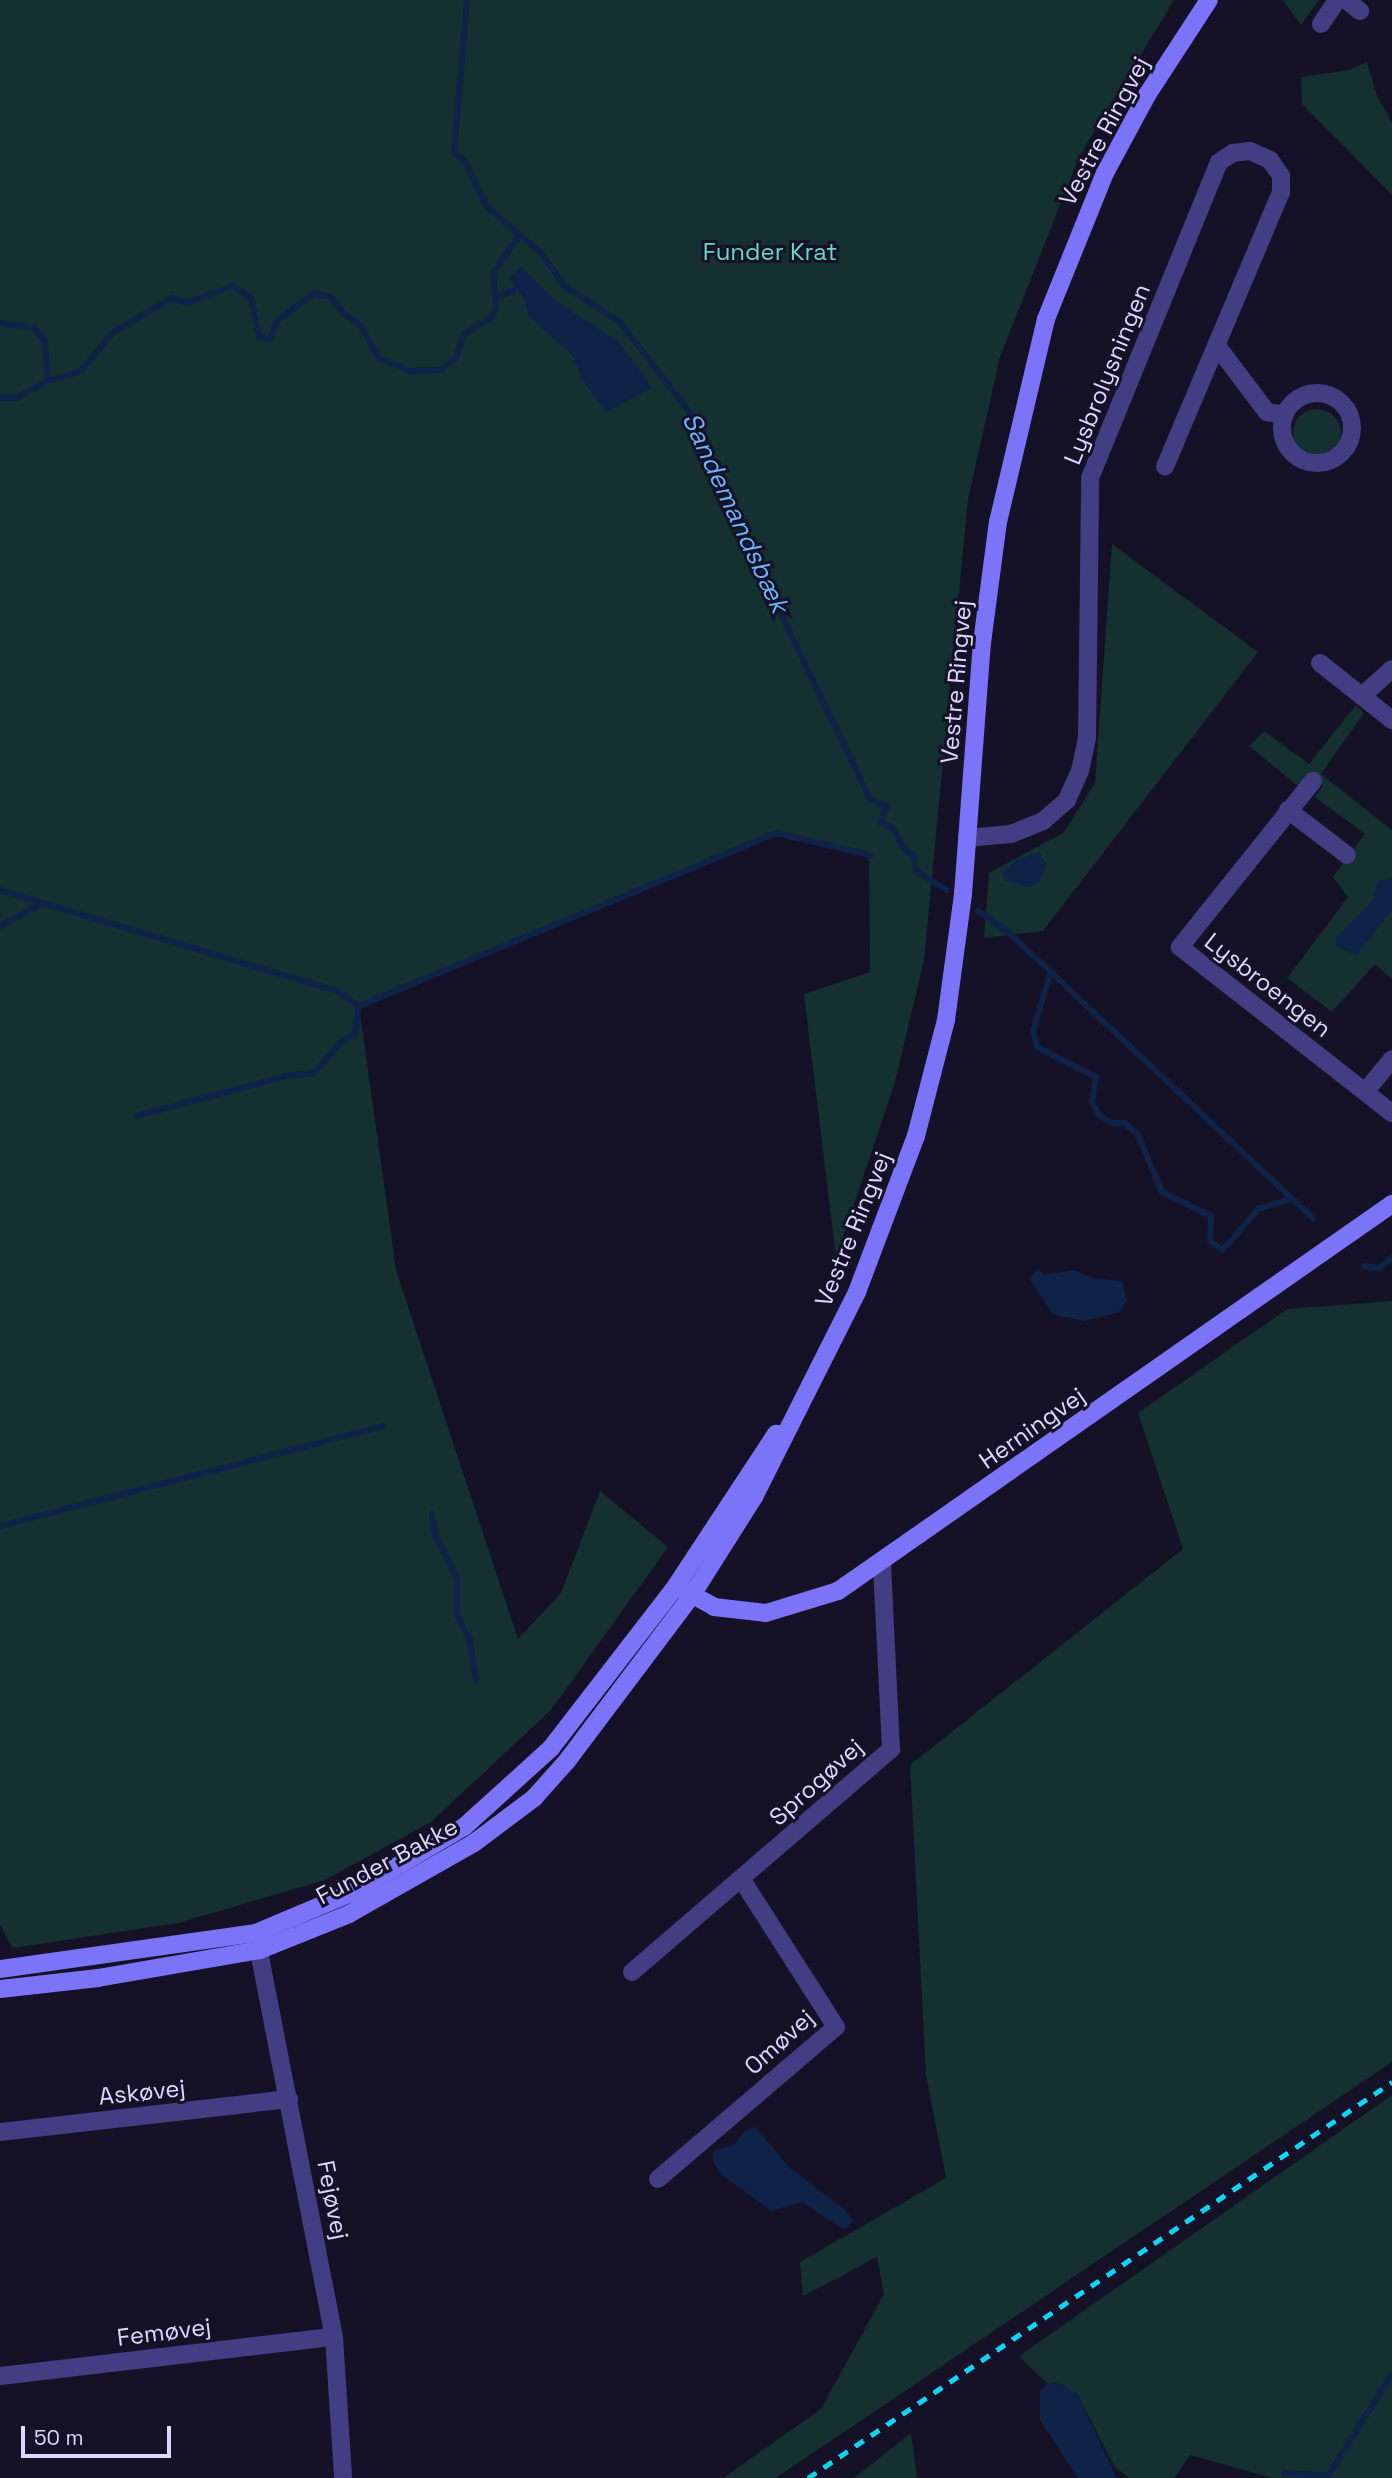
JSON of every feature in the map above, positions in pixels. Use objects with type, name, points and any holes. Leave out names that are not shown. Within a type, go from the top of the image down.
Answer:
[{"type":"main road","name":"Vestre Ringvej","points":[[692,1595],[754,1497],[857,1292],[916,1136],[946,1020],[967,838],[982,643],[998,522],[1046,318],[1105,173],[1147,95],[1209,0]]},
{"type":"main road","name":"Herningvej","points":[[676,1586],[714,1607],[766,1613],[838,1591],[1392,1205]]},
{"type":"main road","name":"Vestre Ringvej","points":[[676,1586],[808,1388]]},
{"type":"main road","name":"Funder Bakke","points":[[0,1969],[258,1941],[354,1892],[464,1828],[551,1748],[676,1586]]},
{"type":"main road","name":"Funder Bakke","points":[[0,1989],[98,1978],[258,1941],[349,1914],[474,1843],[534,1798],[597,1724],[692,1595]]},
{"type":"street","points":[[1321,24],[1337,0]]},
{"type":"street","name":"Lysbrolysningen","points":[[967,838],[1011,834],[1043,821],[1067,800],[1080,771],[1087,737],[1090,478],[1219,162],[1233,153],[1250,151],[1270,160],[1281,176],[1281,192],[1165,466]]},
{"type":"street","points":[[1217,345],[1267,412],[1285,415]]},
{"type":"street","points":[[1320,663],[1392,720]]},
{"type":"street","points":[[1362,696],[1392,669]]},
{"type":"street","name":"Lysbroengen","points":[[1313,781],[1180,947],[1392,1113]]},
{"type":"street","points":[[1288,810],[1347,855]]},
{"type":"street","points":[[1366,1091],[1392,1059]]},
{"type":"street","name":"Sprogøvej","points":[[632,1972],[743,1880],[891,1749],[881,1563]]},
{"type":"street","name":"Omøvej","points":[[658,2179],[836,2027],[743,1880]]},
{"type":"street","name":"Fejøvej","points":[[258,1941],[334,2337],[344,2478]]},
{"type":"street","name":"Askøvej","points":[[0,2132],[289,2099]]},
{"type":"street","name":"Femøvej","points":[[0,2376],[334,2337]]},
{"type":"green space","name":"Funder Krat","points":[[0,0],[1174,0],[1079,157],[1000,357],[968,499],[924,960],[895,1082],[836,1258],[804,994],[870,972],[869,855],[776,833],[359,1006],[396,1270],[518,1639],[561,1593],[600,1491],[668,1547],[551,1710],[431,1822],[325,1880],[178,1923],[13,1948],[0,1925]]},
{"type":"green space","points":[[1283,0],[1319,0],[1301,25]]},
{"type":"green space","points":[[1367,62],[1377,96],[1392,122],[1392,195],[1302,104],[1301,77],[1350,70]]},
{"type":"green space","points":[[1317,409],[1326,410],[1334,416],[1340,424],[1340,442],[1334,450],[1326,456],[1317,457],[1308,456],[1300,450],[1294,442],[1293,433],[1294,424],[1300,416],[1308,410]]},
{"type":"green space","points":[[1112,544],[1258,652],[1043,931],[984,938],[989,873],[1063,833],[1095,783]]},
{"type":"green space","points":[[1356,705],[1364,713],[1321,774],[1392,830],[1392,979],[1375,964],[1332,1012],[1287,978],[1348,897],[1333,877],[1365,834],[1315,797],[1323,785],[1309,775],[1298,786],[1249,746],[1264,731],[1309,764]]},
{"type":"green space","points":[[1392,1301],[1392,2062],[776,2478],[723,2478],[821,2409],[884,2294],[877,2257],[803,2296],[800,2262],[946,2178],[926,2075],[910,1765],[1183,1549],[1138,1413],[1287,1309]]},
{"type":"green space","points":[[1392,2095],[1392,2478],[1272,2478],[1190,2455],[1174,2478],[1129,2478],[1114,2466],[1078,2395],[1059,2383],[1048,2384],[1019,2356]]},
{"type":"green space","points":[[911,2433],[917,2478],[854,2478]]},
{"type":"water","points":[[521,266],[556,301],[619,342],[652,388],[606,412],[586,385],[571,354],[528,315],[524,299],[509,278]]},
{"type":"water","points":[[1039,852],[1046,864],[1040,882],[1030,887],[1005,881],[1003,872],[1019,859]]},
{"type":"water","points":[[1392,878],[1392,910],[1357,955],[1336,947],[1336,937],[1372,901],[1378,881]]},
{"type":"water","points":[[1038,1268],[1044,1275],[1074,1270],[1092,1278],[1122,1281],[1127,1301],[1119,1312],[1085,1321],[1053,1315],[1030,1279]]},
{"type":"water","points":[[755,2127],[790,2168],[844,2209],[853,2220],[849,2227],[843,2229],[802,2202],[771,2211],[721,2174],[713,2162],[713,2151],[734,2145],[745,2131]]},
{"type":"water","points":[[1059,2383],[1078,2395],[1117,2478],[1078,2478],[1040,2420],[1040,2391],[1048,2384]]},
{"type":"waterway","name":"Sandemandsbæk","points":[[467,0],[454,152],[464,160],[486,206],[542,254],[564,286],[619,321],[692,415],[694,432],[870,799],[887,806],[880,822],[893,828],[903,848],[914,856],[916,871],[946,890]]},
{"type":"waterway","points":[[0,398],[16,398],[48,381],[81,371],[112,333],[172,298],[187,303],[232,286],[251,298],[259,337],[270,339],[277,321],[314,293],[331,297],[343,313],[360,324],[378,358],[410,371],[441,370],[456,358],[464,334],[492,317],[496,307],[493,273],[519,236]]},
{"type":"waterway","points":[[497,297],[514,290]]},
{"type":"waterway","points":[[0,323],[35,328],[45,342],[48,381]]},
{"type":"waterway","points":[[0,890],[339,992],[359,1006],[776,833],[870,855]]},
{"type":"waterway","points":[[0,926],[41,904]]},
{"type":"waterway","points":[[978,911],[1007,931],[1313,1218]]},
{"type":"waterway","points":[[1051,972],[1033,1030],[1037,1047],[1096,1077],[1092,1102],[1099,1115],[1111,1123],[1125,1123],[1138,1135],[1162,1192],[1211,1216],[1210,1241],[1223,1250],[1258,1209],[1290,1199]]},
{"type":"waterway","points":[[136,1116],[286,1076],[314,1073],[342,1041],[355,1034],[359,1006]]},
{"type":"waterway","points":[[1364,1266],[1379,1268],[1392,1258]]},
{"type":"waterway","points":[[0,1526],[383,1426]]},
{"type":"waterway","points":[[432,1513],[435,1535],[457,1578],[457,1615],[470,1640],[476,1681]]},
{"type":"waterway","points":[[1284,2473],[1328,2476],[1392,2374]]},
{"type":"railway","points":[[808,2478],[1392,2082]]}]
